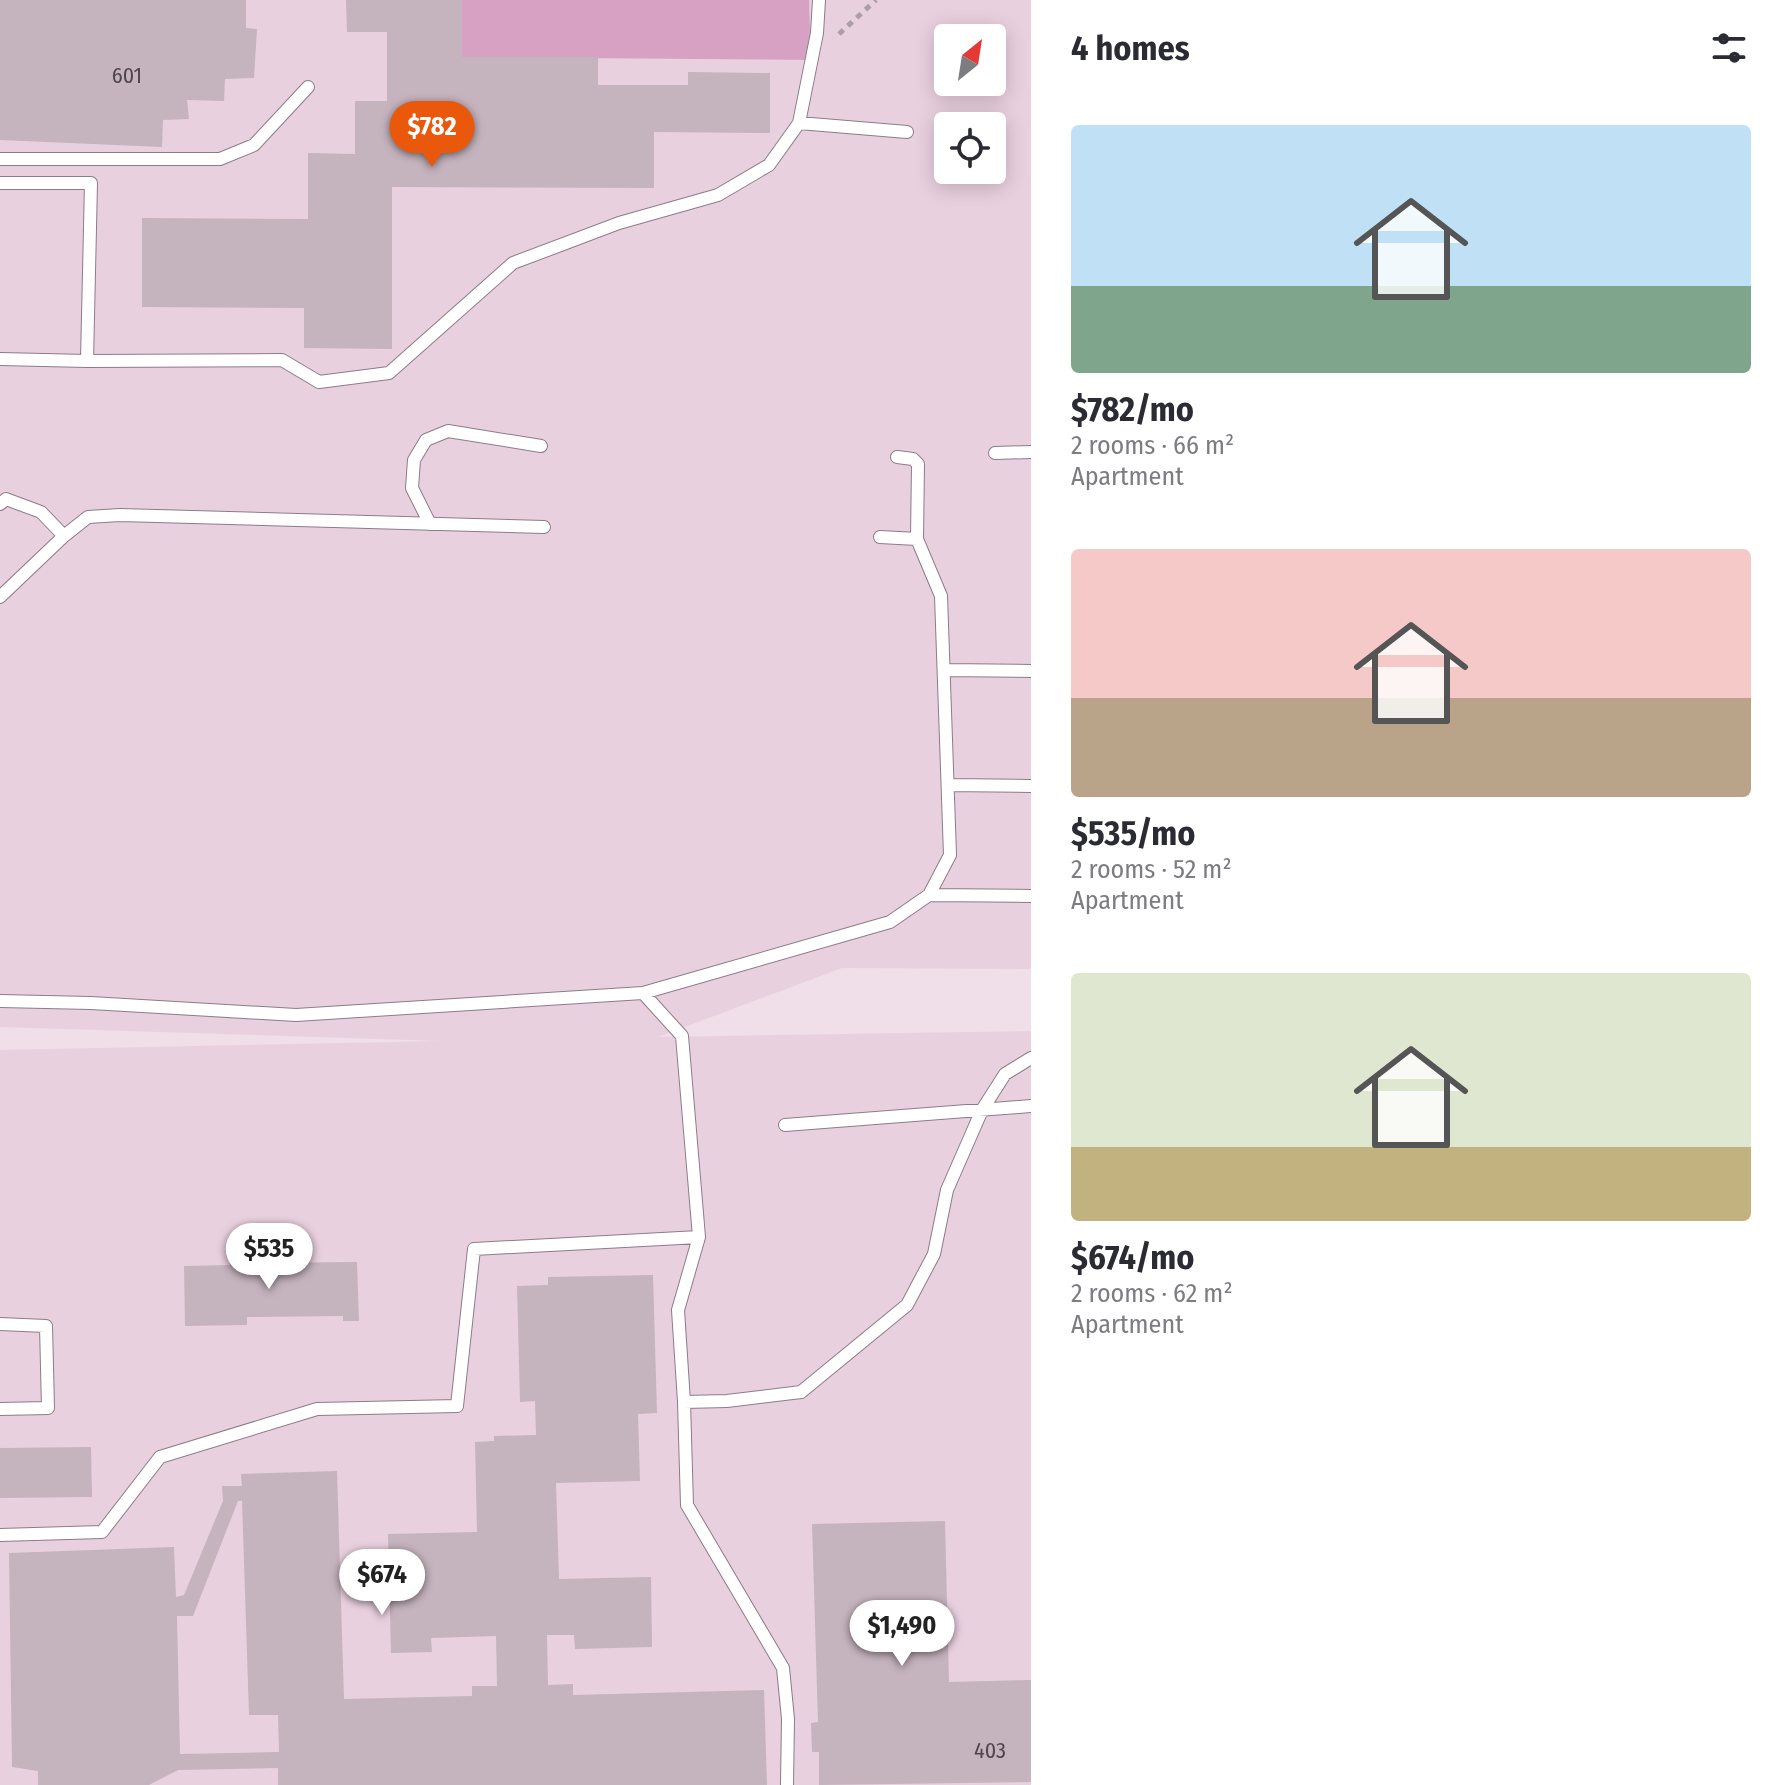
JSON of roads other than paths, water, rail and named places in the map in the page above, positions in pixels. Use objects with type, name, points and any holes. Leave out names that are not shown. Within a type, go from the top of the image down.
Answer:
[{"type":"lane","points":[[0,359],[282,360],[319,382],[389,373],[513,263],[619,223],[718,195],[769,165],[799,123],[817,33],[819,0]]},
{"type":"lane","points":[[0,159],[220,159],[254,145],[308,87]]},
{"type":"lane","points":[[799,123],[907,132]]},
{"type":"lane","points":[[0,183],[91,183],[87,361]]},
{"type":"lane","points":[[430,524],[412,488],[414,460],[426,440],[448,431],[541,446]]},
{"type":"lane","points":[[995,453],[1031,452]]},
{"type":"lane","points":[[0,1001],[296,1015],[643,993],[890,922],[929,895],[950,855],[941,596],[917,539],[918,464],[913,459],[897,457]]},
{"type":"lane","points":[[0,504],[6,499],[41,512],[64,536]]},
{"type":"lane","points":[[0,597],[88,517],[120,515],[544,527]]},
{"type":"lane","points":[[880,537],[917,539]]},
{"type":"lane","points":[[944,670],[1031,671]]},
{"type":"lane","points":[[948,785],[1031,786]]},
{"type":"lane","points":[[929,895],[1031,896]]},
{"type":"lane","points":[[643,993],[682,1036],[699,1237],[678,1310],[687,1505],[783,1668],[788,1719],[787,1785]]},
{"type":"lane","points":[[684,1402],[727,1401],[801,1392],[907,1305],[934,1254],[947,1190],[982,1110],[1005,1074],[1031,1058]]},
{"type":"lane","points":[[785,1125],[1031,1106]]},
{"type":"lane","points":[[0,1535],[102,1532],[160,1457],[317,1409],[457,1406],[474,1249],[699,1237]]},
{"type":"lane","points":[[0,1324],[46,1326],[48,1408],[0,1409]]}]
